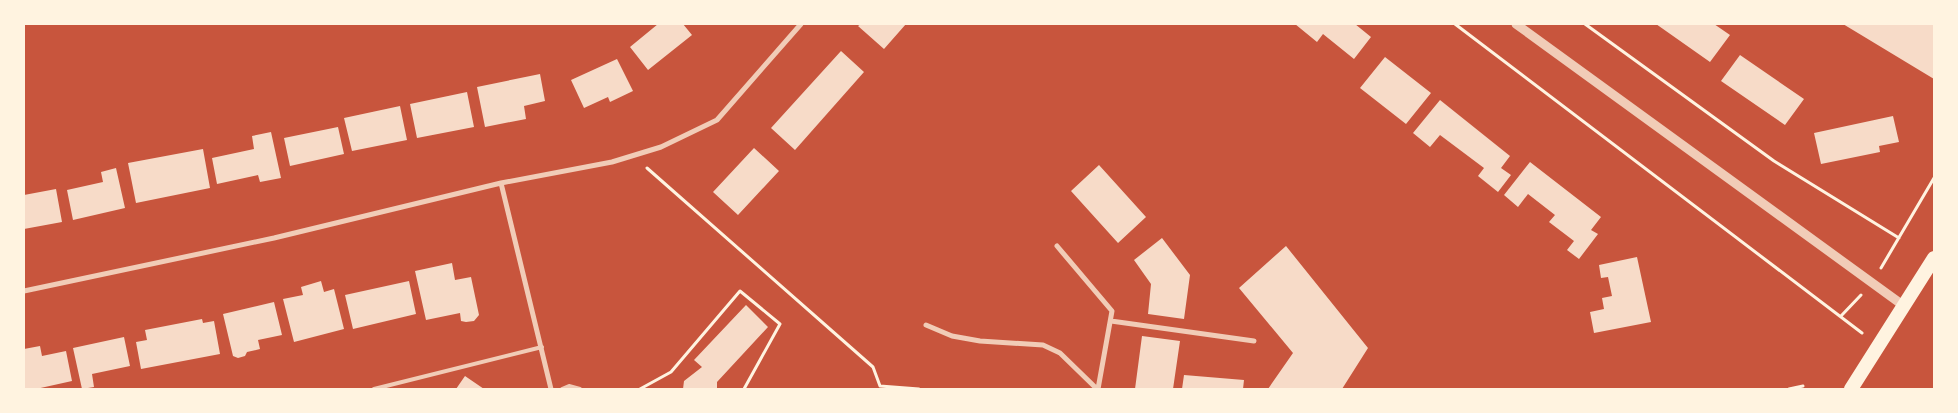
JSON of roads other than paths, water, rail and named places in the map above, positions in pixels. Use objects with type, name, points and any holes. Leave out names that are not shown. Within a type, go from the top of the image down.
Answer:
[{"type":"highway","points":[[1852,389],[1934,258]]},
{"type":"street","points":[[24,291],[274,238],[501,183],[612,162],[661,147],[717,120],[801,24]]},
{"type":"street","points":[[1516,24],[1904,306]]},
{"type":"street","points":[[501,183],[551,389]]},
{"type":"street","points":[[1057,246],[1112,311],[1097,389]]},
{"type":"street","points":[[1111,320],[1254,340]]},
{"type":"street","points":[[926,325],[952,336],[980,341],[1043,344],[1060,352],[1097,389]]},
{"type":"lane","points":[[374,389],[542,347]]},
{"type":"lane","points":[[562,389],[570,386],[580,389]]}]
